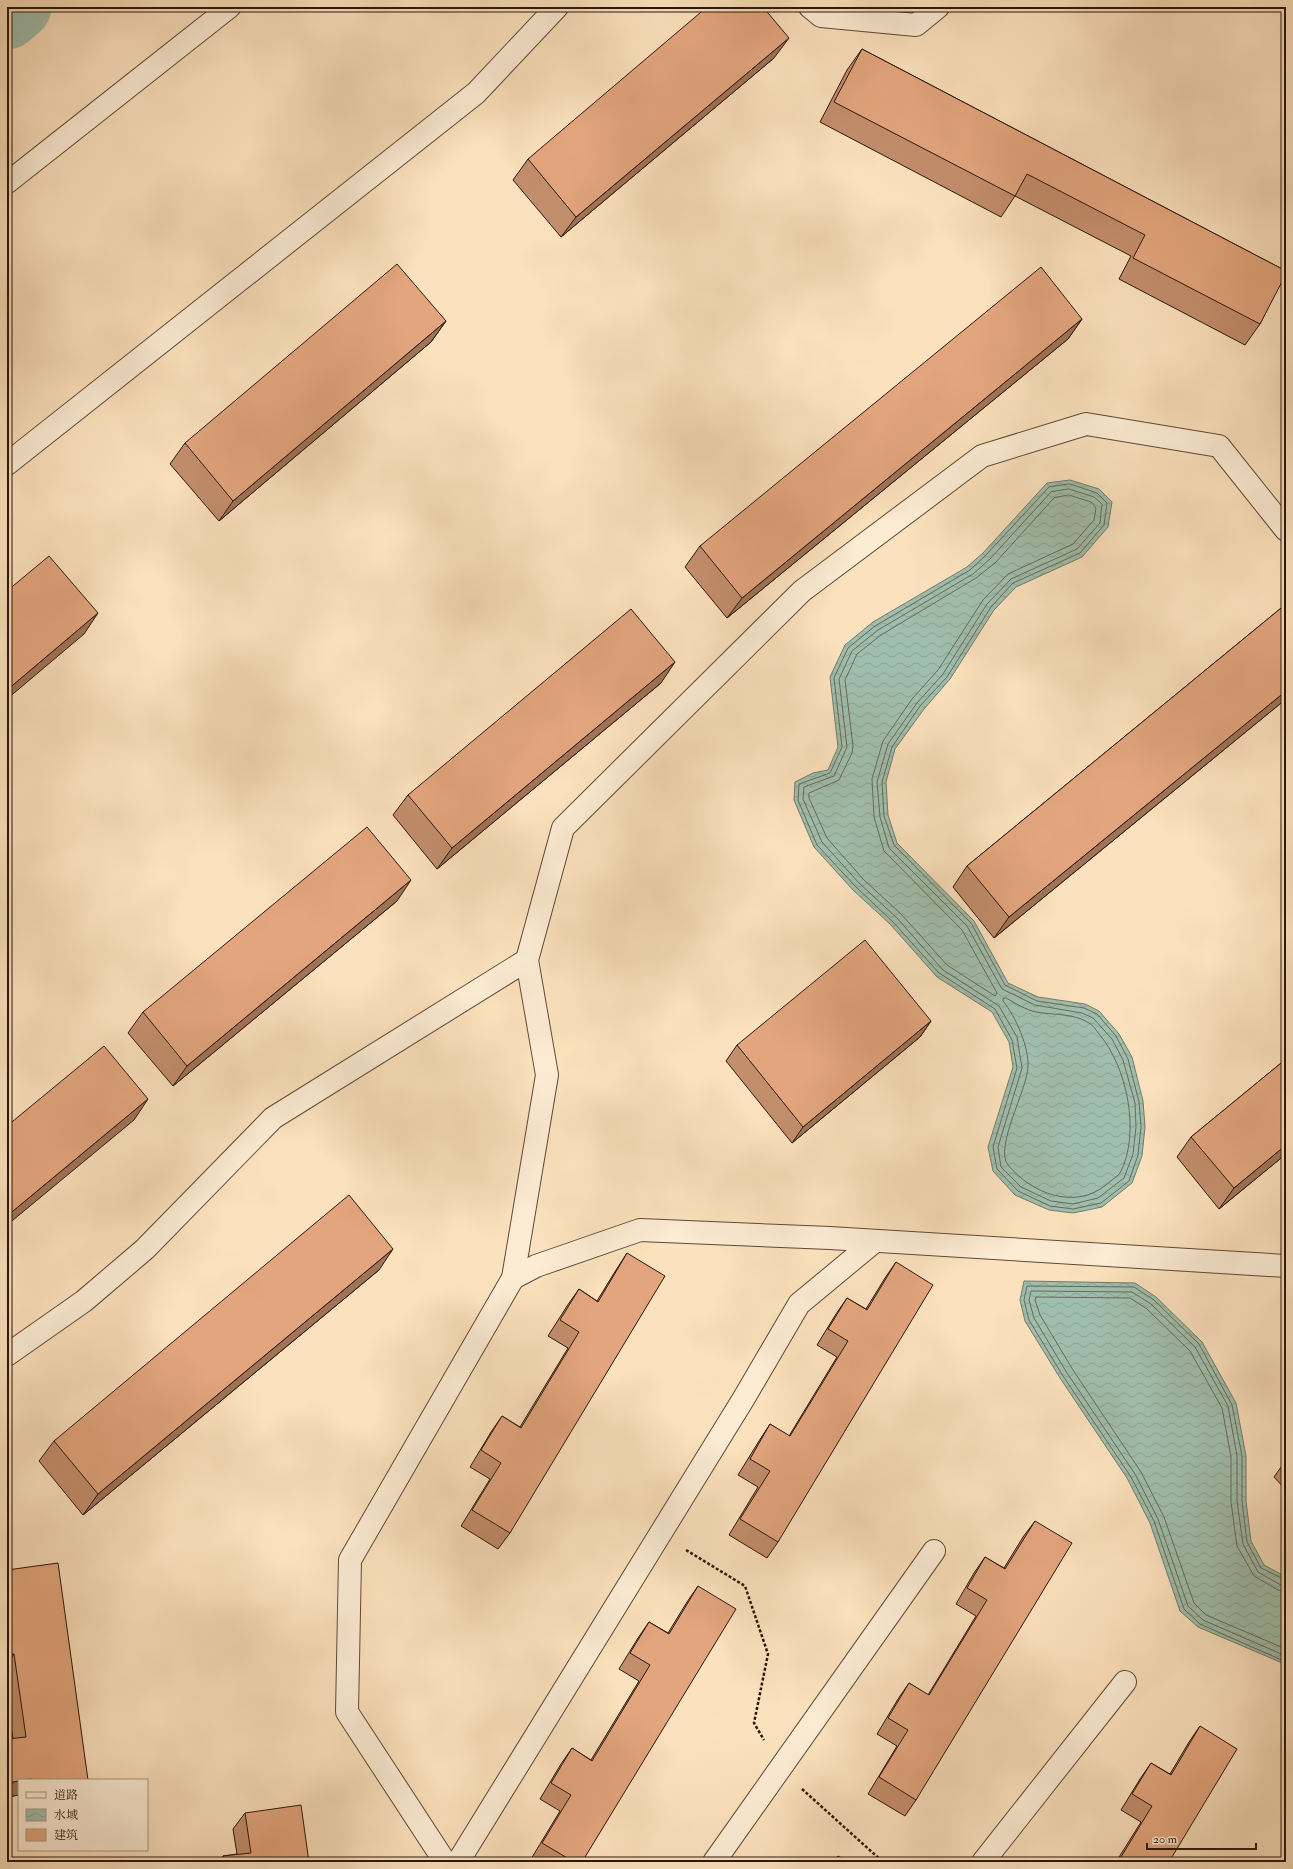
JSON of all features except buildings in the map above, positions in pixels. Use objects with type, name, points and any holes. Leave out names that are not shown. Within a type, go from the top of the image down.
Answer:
[{"type":"street","points":[[7,464],[476,93],[558,7]]},
{"type":"street","points":[[810,7],[822,16],[916,25],[938,7]]},
{"type":"street","points":[[445,1862],[347,1712],[350,1560],[512,1278],[547,1075],[527,960],[563,828],[802,591],[982,456],[1086,424],[1219,446],[1286,530]]},
{"type":"street","points":[[7,1355],[84,1301],[145,1249],[273,1118],[527,960]]},
{"type":"street","points":[[512,1278],[536,1266],[640,1230],[875,1241],[1286,1266]]},
{"type":"street","points":[[458,1862],[660,1534],[799,1304],[875,1241]]},
{"type":"street","points":[[714,1862],[934,1551]]},
{"type":"street","points":[[983,1862],[1125,1682]]},
{"type":"lane","points":[[7,183],[230,7]]},
{"type":"path","points":[[660,1534],[745,1586],[768,1654],[754,1723],[779,1770],[883,1862]]},
{"type":"water","points":[[1070,480],[1099,489],[1112,502],[1108,527],[1082,557],[1016,587],[994,610],[950,679],[924,709],[895,749],[886,782],[888,815],[897,843],[974,921],[1008,983],[1038,997],[1085,1004],[1099,1011],[1119,1034],[1132,1057],[1143,1101],[1145,1127],[1142,1156],[1132,1183],[1102,1207],[1073,1213],[1049,1210],[1015,1195],[993,1171],[988,1147],[1013,1067],[1009,1042],[992,1012],[937,977],[890,924],[853,890],[814,847],[794,800],[795,782],[813,773],[828,770],[838,747],[830,677],[845,645],[873,622],[967,567],[983,553],[1047,483]]},
{"type":"water","points":[[1024,1281],[1135,1283],[1156,1297],[1202,1342],[1236,1403],[1246,1456],[1246,1501],[1251,1541],[1264,1565],[1286,1577],[1286,1667],[1280,1662],[1198,1627],[1180,1611],[1150,1523],[1127,1478],[1060,1378],[1025,1321],[1020,1300]]},
{"type":"waterway","points":[[7,17],[19,7]]}]
